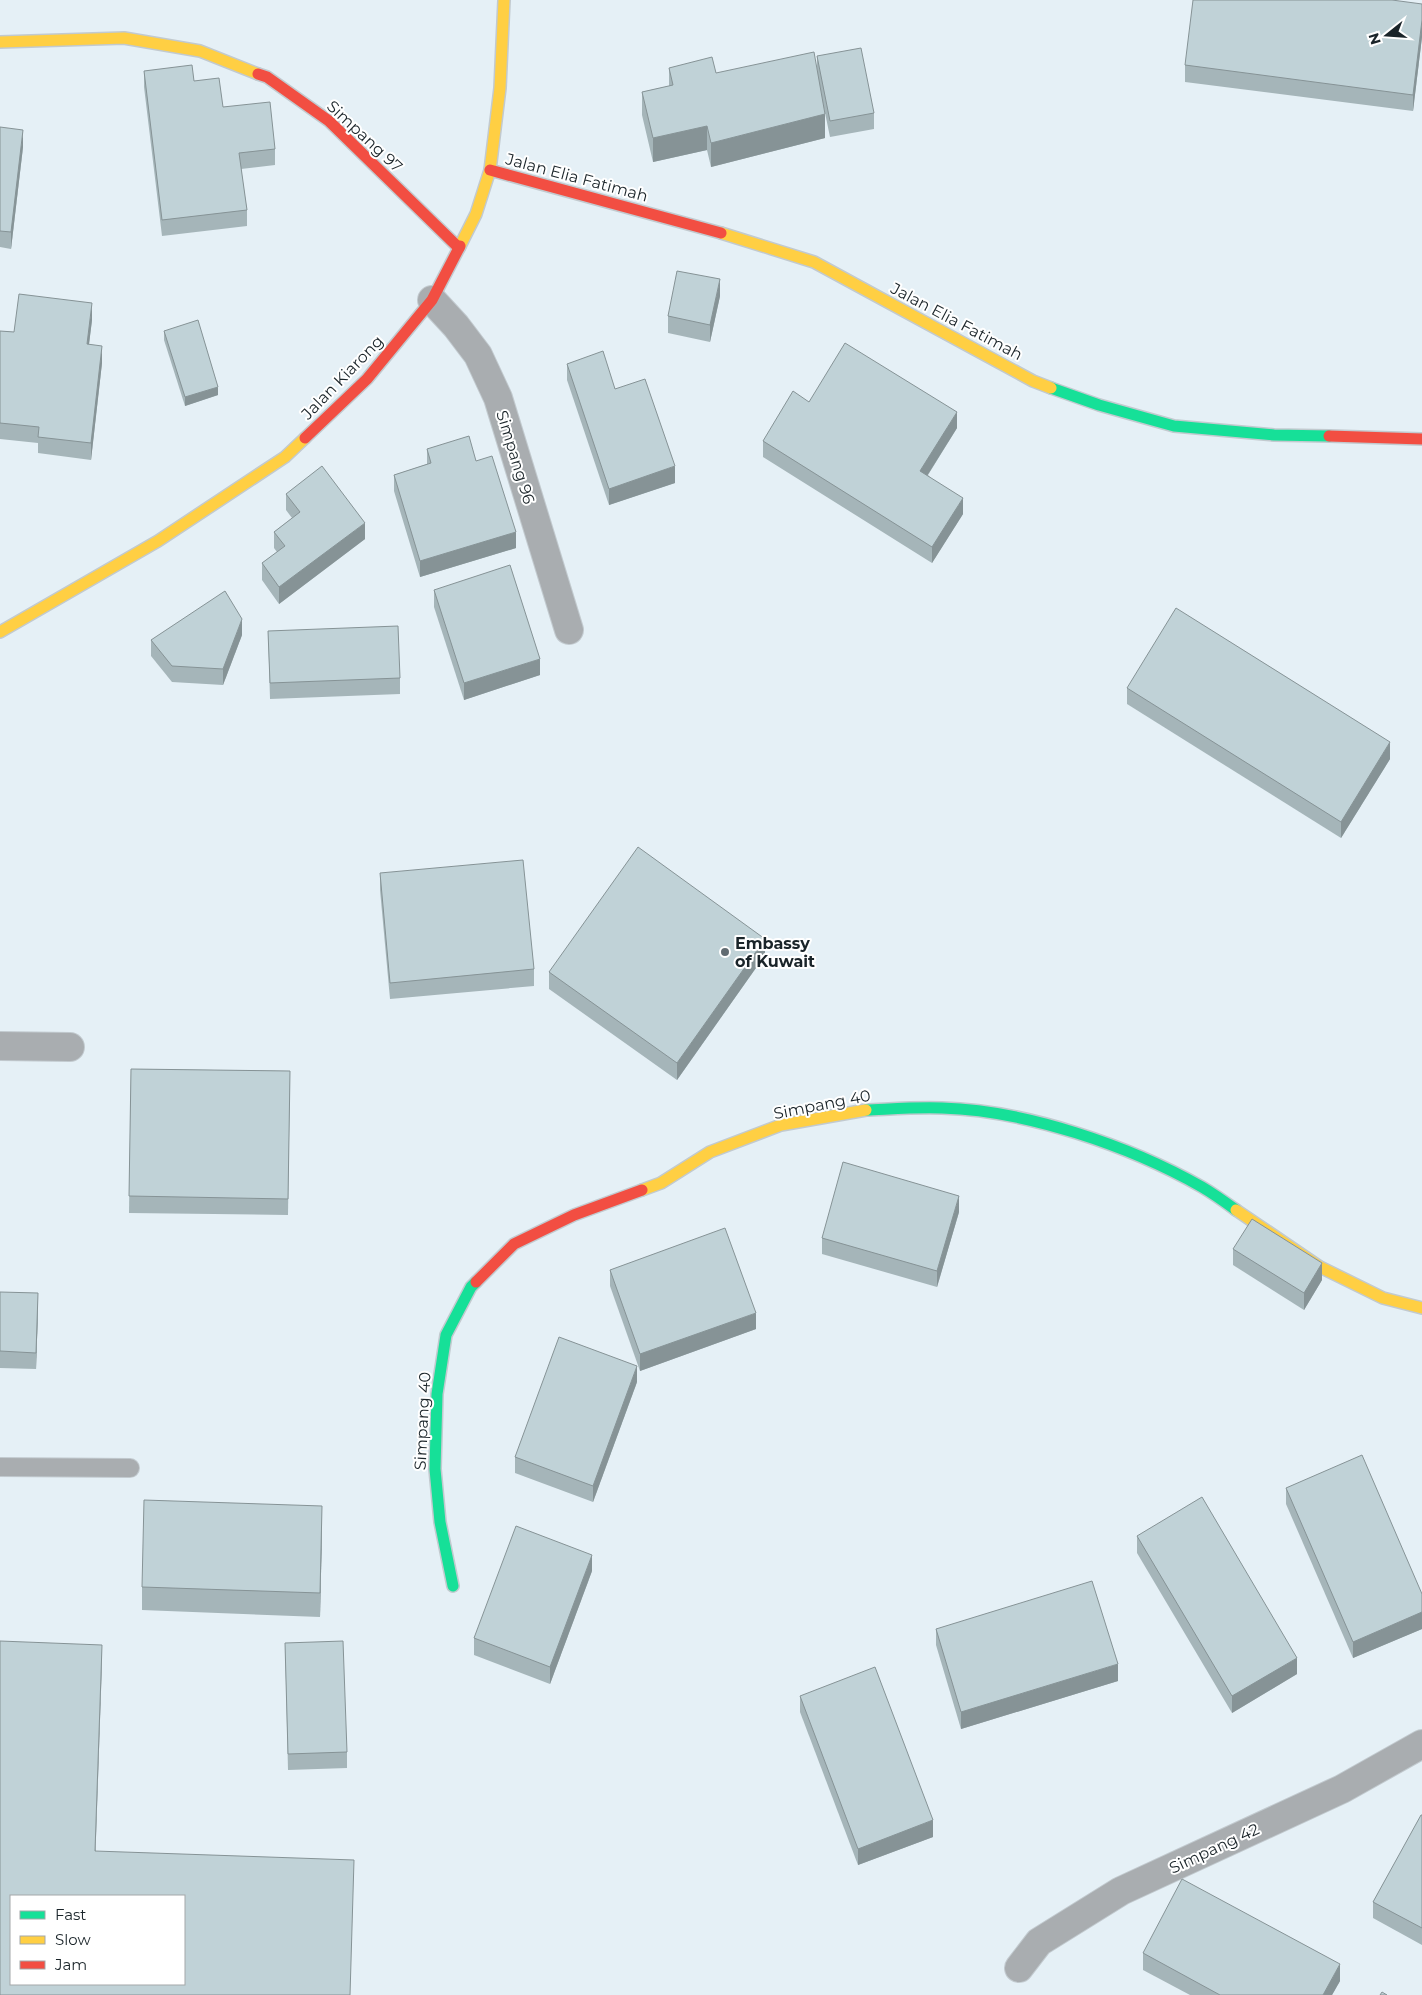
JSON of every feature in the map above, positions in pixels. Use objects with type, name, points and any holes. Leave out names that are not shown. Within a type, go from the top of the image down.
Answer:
[{"type":"street","name":"Jalan Kiarong","points":[[0,632],[158,541],[285,457],[367,379],[432,300],[476,214],[490,170],[500,88],[504,0]]},
{"type":"street","name":"Simpang 97","points":[[0,42],[124,38],[200,51],[267,77],[329,121],[459,248]]},
{"type":"street","name":"Jalan Elia Fatimah","points":[[490,170],[705,228],[814,262],[1033,380],[1099,405],[1174,426],[1274,435],[1422,439]]},
{"type":"street","name":"Simpang 96","points":[[432,300],[456,326],[478,356],[498,398],[570,630]]},
{"type":"street","points":[[0,1046],[70,1047]]},
{"type":"street","name":"Simpang 40","points":[[453,1586],[440,1522],[436,1478],[437,1394],[446,1335],[471,1287],[514,1244],[574,1215],[661,1182],[710,1152],[781,1125],[863,1110],[943,1108],[1013,1116],[1080,1134],[1146,1159],[1202,1187],[1320,1266],[1383,1298],[1422,1308]]},
{"type":"street","name":"Simpang 42","points":[[1019,1968],[1038,1942],[1122,1891],[1342,1789],[1422,1744]]},
{"type":"lane","points":[[0,1467],[130,1468]]},
{"type":"building","points":[[1193,0],[1392,0],[1422,4],[1422,20],[1413,95],[1185,65]]},
{"type":"building","points":[[861,48],[874,113],[830,121],[817,56]]},
{"type":"building","points":[[814,52],[825,114],[711,143],[707,126],[653,138],[642,92],[673,85],[669,68],[712,57],[716,73]]},
{"type":"building","points":[[192,65],[194,81],[219,78],[223,107],[270,102],[275,149],[239,153],[247,210],[162,220],[144,71]]},
{"type":"building","points":[[0,127],[23,130],[11,232],[0,231]]},
{"type":"building","points":[[677,271],[720,279],[710,325],[668,316]]},
{"type":"building","points":[[19,294],[92,303],[87,344],[102,346],[91,443],[38,437],[39,427],[0,423],[0,331],[14,332]]},
{"type":"building","points":[[198,320],[218,387],[185,397],[164,331]]},
{"type":"building","points":[[845,343],[957,412],[920,471],[963,498],[932,547],[763,441],[793,391],[809,402]]},
{"type":"building","points":[[603,351],[615,389],[645,379],[675,466],[609,489],[567,364]]},
{"type":"building","points":[[469,436],[476,461],[492,456],[516,532],[420,561],[394,475],[431,463],[427,449]]},
{"type":"building","points":[[322,466],[365,523],[279,587],[262,563],[285,546],[274,532],[300,512],[286,494]]},
{"type":"building","points":[[510,565],[540,659],[464,683],[434,590]]},
{"type":"building","points":[[225,591],[242,619],[223,669],[172,666],[151,640]]},
{"type":"building","points":[[1176,608],[1390,742],[1341,822],[1127,688]]},
{"type":"building","points":[[398,626],[400,678],[270,683],[268,631]]},
{"type":"building","points":[[638,847],[765,939],[677,1063],[549,972]]},
{"type":"building","points":[[523,860],[534,969],[390,983],[380,873]]},
{"type":"building","points":[[131,1069],[290,1071],[288,1199],[129,1196]]},
{"type":"building","points":[[843,1162],[959,1196],[937,1271],[822,1238]]},
{"type":"building","points":[[1252,1219],[1322,1263],[1304,1293],[1233,1249]]},
{"type":"building","points":[[725,1228],[756,1313],[640,1354],[610,1270]]},
{"type":"building","points":[[0,1292],[38,1293],[36,1353],[0,1351]]},
{"type":"building","points":[[559,1337],[637,1366],[593,1486],[515,1457]]},
{"type":"building","points":[[1362,1455],[1422,1594],[1422,1612],[1353,1642],[1286,1488]]},
{"type":"building","points":[[1202,1497],[1297,1658],[1232,1696],[1137,1536]]},
{"type":"building","points":[[144,1500],[322,1506],[320,1593],[142,1587]]},
{"type":"building","points":[[516,1526],[592,1555],[550,1667],[474,1638]]},
{"type":"building","points":[[1092,1581],[1118,1664],[961,1712],[936,1629]]},
{"type":"building","points":[[0,1641],[102,1645],[95,1851],[354,1860],[350,1995],[0,1995]]},
{"type":"building","points":[[343,1641],[347,1752],[288,1754],[285,1643]]},
{"type":"building","points":[[875,1667],[933,1820],[858,1849],[800,1696]]},
{"type":"building","points":[[1422,1815],[1422,1928],[1373,1902]]},
{"type":"building","points":[[1182,1879],[1340,1964],[1323,1995],[1220,1995],[1143,1953]]},
{"type":"traffic: fast","points":[[1051,388],[1099,405],[1174,426],[1274,435],[1329,436]]},
{"type":"traffic: fast","points":[[866,1110],[904,1108],[974,1110],[1042,1123],[1076,1133],[1143,1158],[1202,1187],[1236,1210]]},
{"type":"traffic: fast","points":[[453,1586],[440,1522],[435,1469],[437,1394],[446,1335],[471,1287],[476,1282]]},
{"type":"traffic: slow","points":[[460,246],[476,214],[490,170],[500,88],[504,0]]},
{"type":"traffic: slow","points":[[0,42],[124,38],[200,51],[258,74]]},
{"type":"traffic: slow","points":[[721,233],[814,262],[1033,381],[1051,388]]},
{"type":"traffic: slow","points":[[0,632],[158,541],[285,457],[305,438]]},
{"type":"traffic: slow","points":[[642,1190],[661,1183],[710,1152],[781,1125],[866,1110]]},
{"type":"traffic: slow","points":[[1236,1210],[1320,1267],[1383,1298],[1422,1308]]},
{"type":"traffic: jam","points":[[258,74],[267,77],[329,121],[459,248]]},
{"type":"traffic: jam","points":[[490,170],[721,233]]},
{"type":"traffic: jam","points":[[305,438],[367,379],[432,300],[460,246]]},
{"type":"traffic: jam","points":[[1329,436],[1422,439]]},
{"type":"traffic: jam","points":[[476,1282],[514,1244],[574,1215],[642,1190]]},
{"type":"place","name":"Embassy of Kuwait","points":[[725,952]]}]
